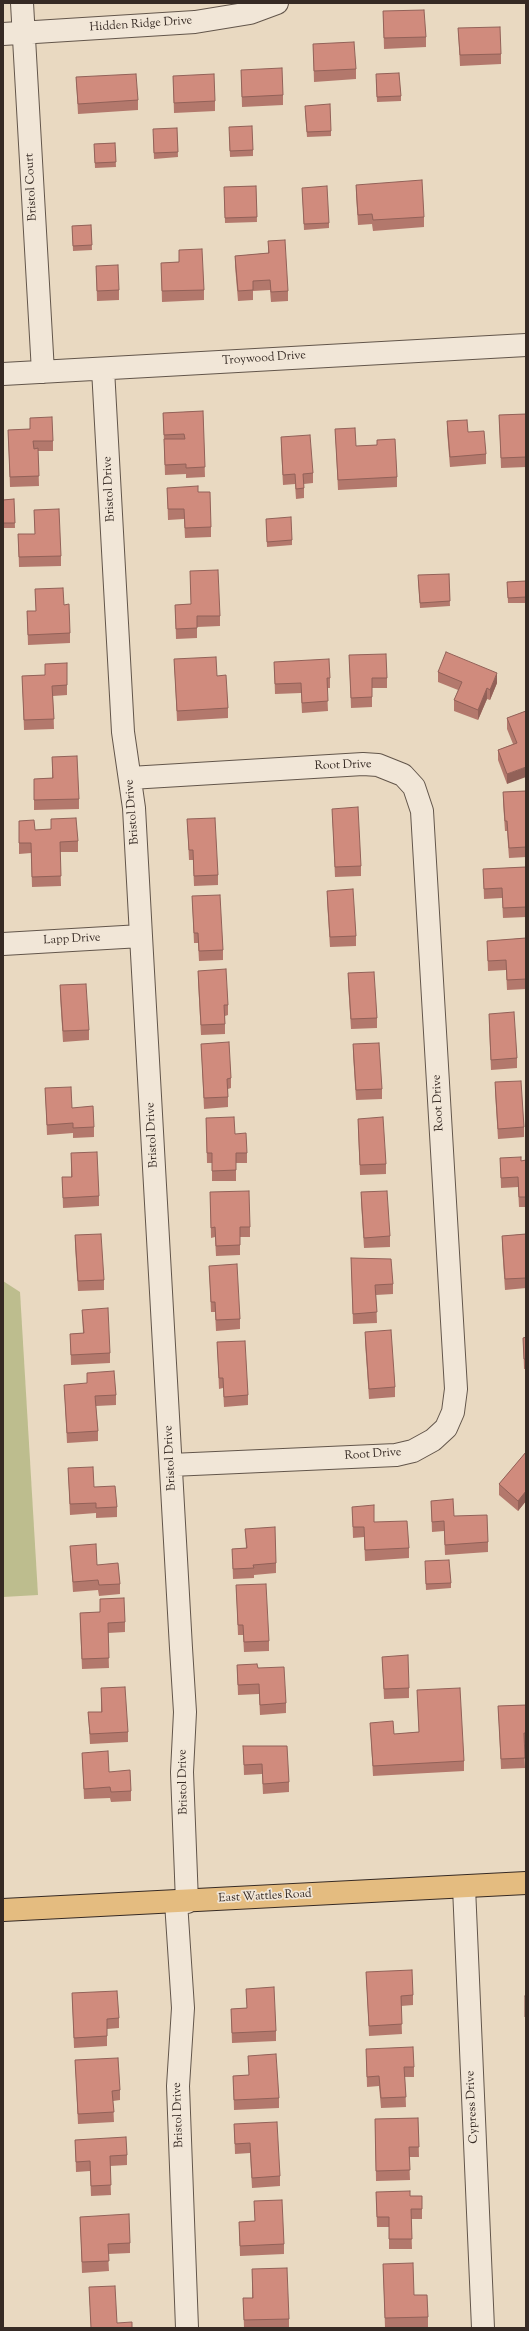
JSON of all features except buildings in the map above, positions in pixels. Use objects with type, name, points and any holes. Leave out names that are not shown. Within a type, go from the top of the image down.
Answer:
[{"type":"main road","name":"East Wattles Road","points":[[3,1910],[182,1902],[526,1883]]},
{"type":"street","name":"Bristol Court","points":[[22,3],[13,34],[43,372]]},
{"type":"street","name":"Hidden Ridge Drive","points":[[13,34],[195,22],[250,12],[277,3]]},
{"type":"street","name":"Troywood Drive","points":[[3,374],[526,345]]},
{"type":"street","name":"Bristol Drive","points":[[103,369],[123,732],[134,808],[185,1712],[182,1772],[183,2008],[178,2086],[188,2328]]},
{"type":"street","name":"Root Drive","points":[[130,778],[363,764],[378,765],[403,775],[414,787],[419,797],[423,827],[455,1381],[453,1412],[446,1428],[433,1440],[413,1451],[396,1455],[171,1465]]},
{"type":"street","name":"Lapp Drive","points":[[3,944],[141,936]]},
{"type":"street","name":"Cypress Drive","points":[[464,1887],[483,2328]]},
{"type":"green space","points":[[3,1281],[20,1292],[38,1595],[3,1597]]}]
